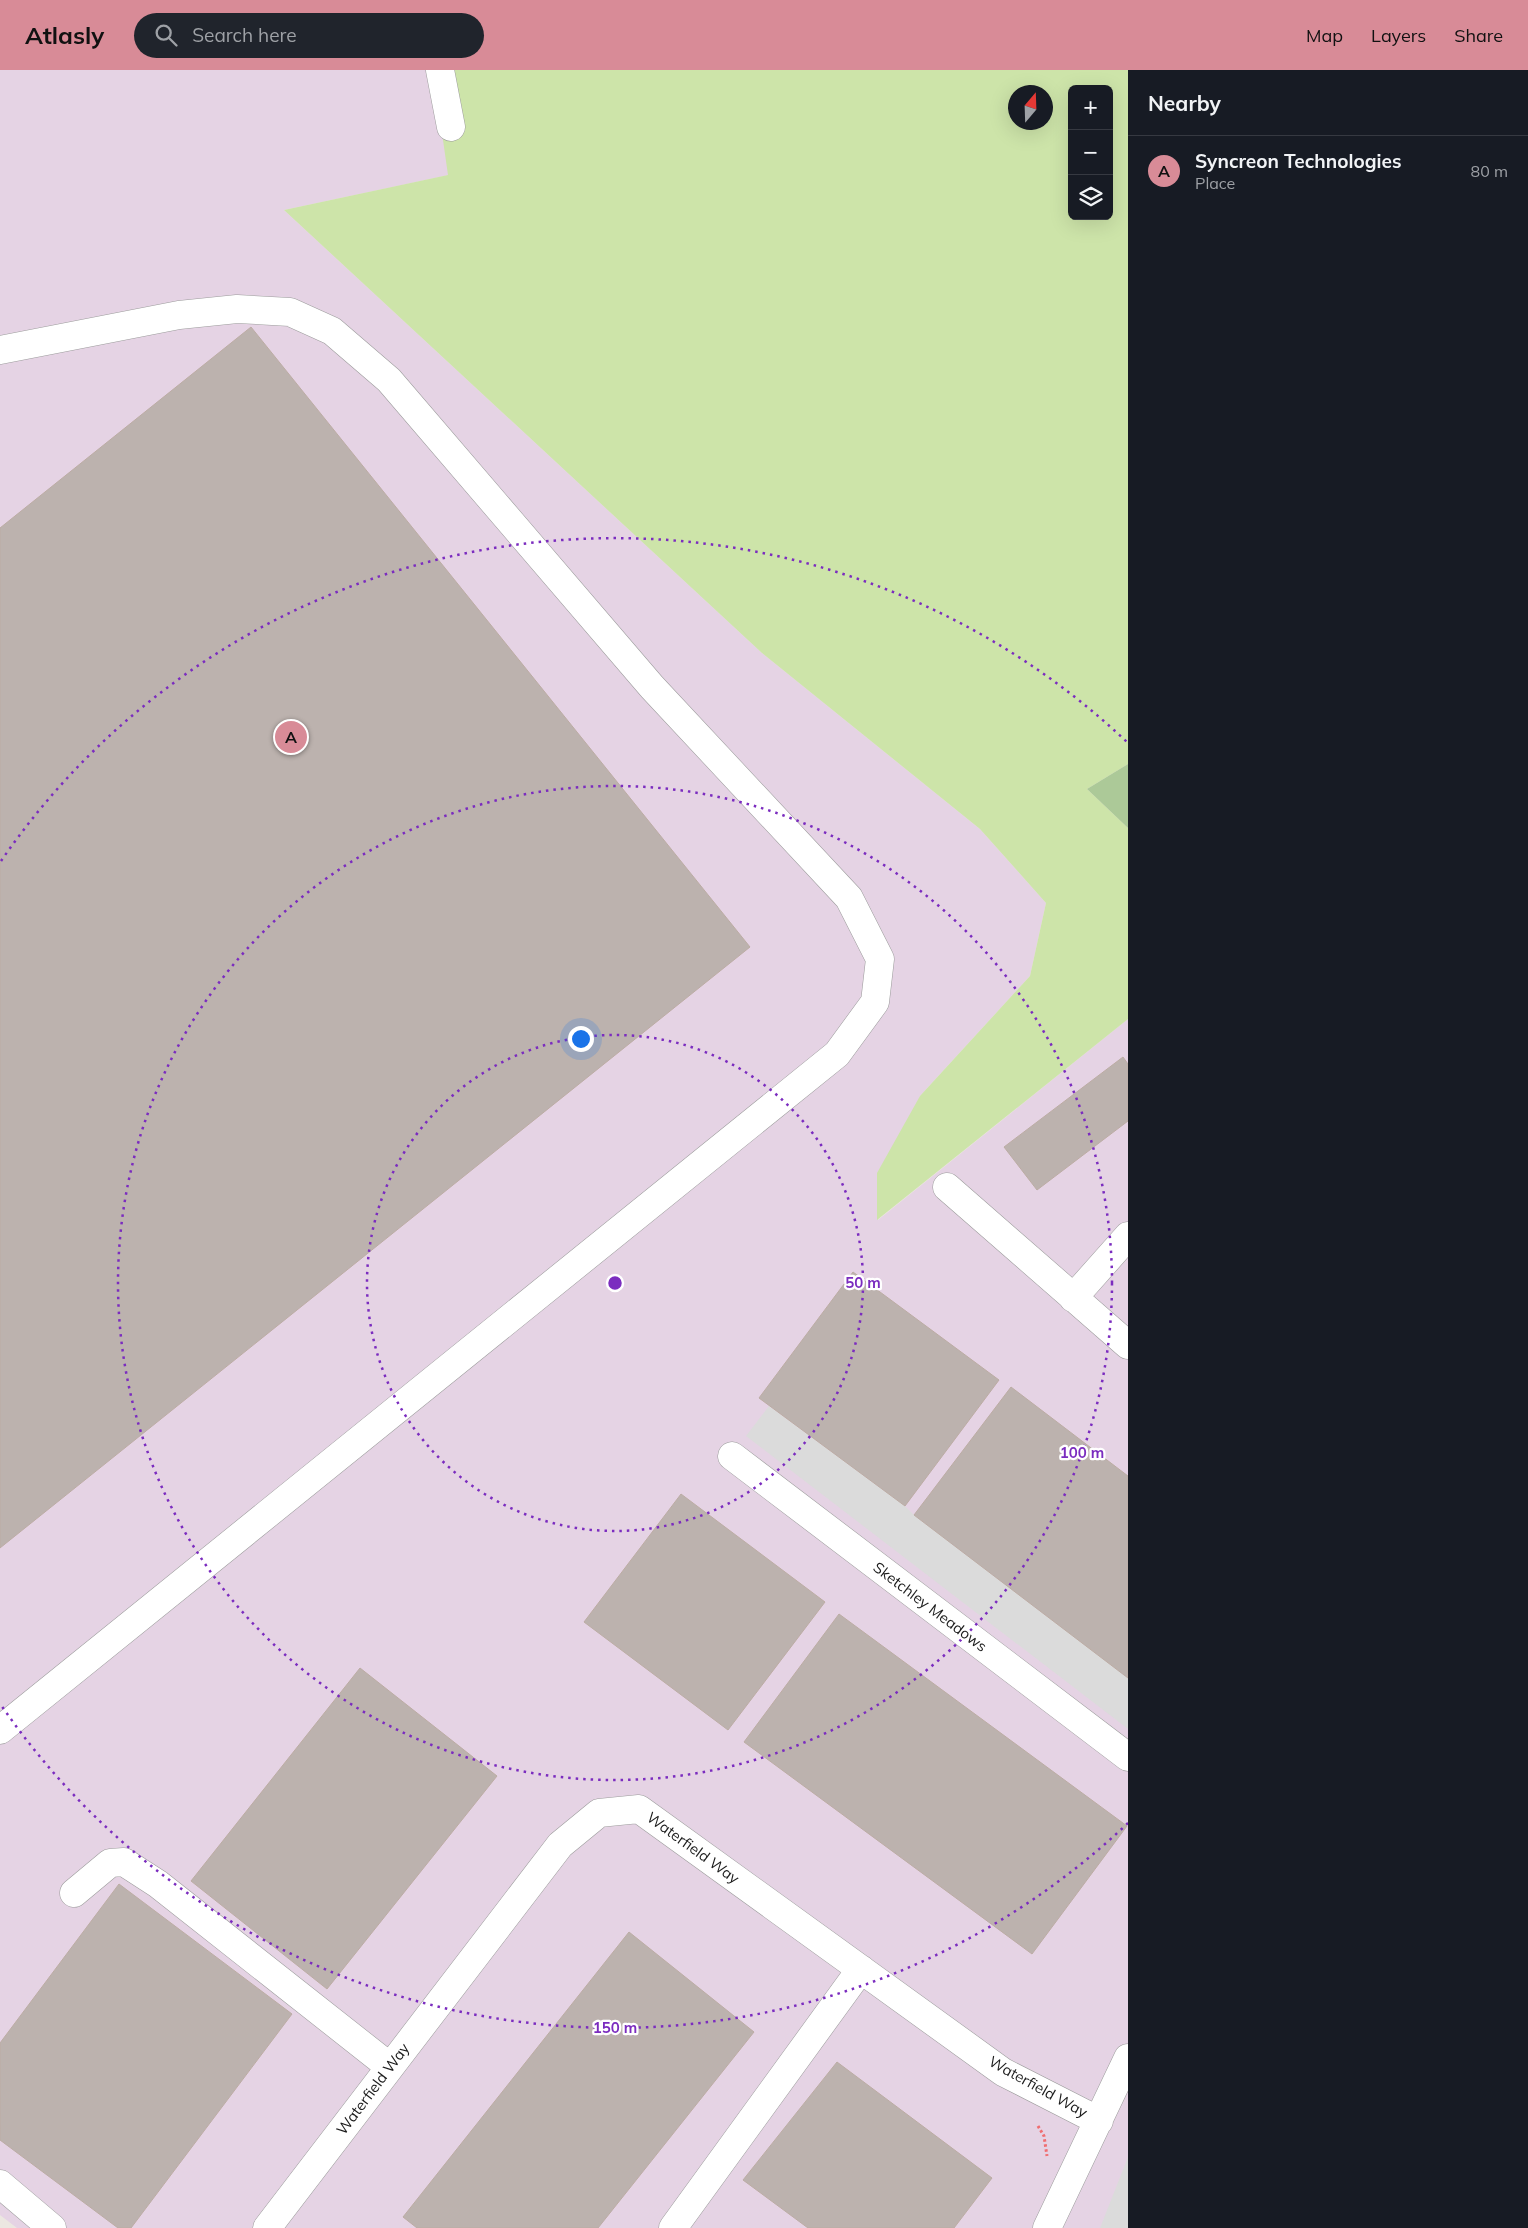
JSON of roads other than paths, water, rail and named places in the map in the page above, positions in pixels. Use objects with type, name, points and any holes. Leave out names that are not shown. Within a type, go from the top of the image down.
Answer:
[{"type":"street","points":[[440,70],[451,127]]},
{"type":"street","points":[[0,350],[179,315],[237,309],[290,312],[332,330],[389,380],[652,687],[849,898],[880,958],[875,1002],[838,1054],[0,1730]]},
{"type":"street","points":[[947,1187],[1128,1345]]},
{"type":"street","points":[[1073,1298],[1128,1236]]},
{"type":"street","name":"Sketchley Meadows","points":[[732,1456],[1128,1757]]},
{"type":"street","name":"Waterfield Way","points":[[267,2228],[560,1845],[599,1813],[639,1809],[1003,2072],[1099,2121]]},
{"type":"street","points":[[74,1893],[110,1863],[124,1862],[158,1884],[390,2067]]},
{"type":"street","points":[[673,2228],[861,1969]]},
{"type":"street","points":[[1047,2228],[1128,2058]]},
{"type":"street","points":[[0,2184],[52,2228]]},
{"type":"place","name":"Syncreon Technologies","points":[[291,737]]}]
